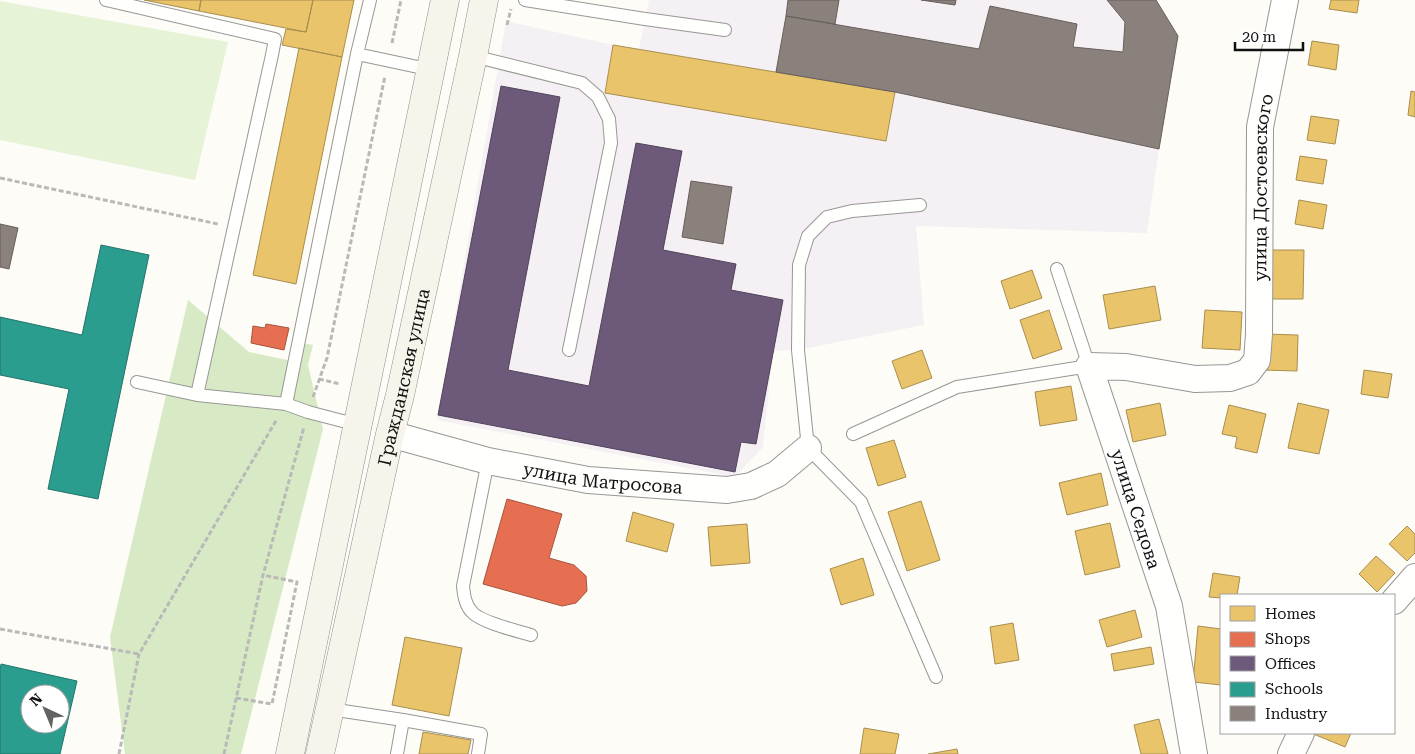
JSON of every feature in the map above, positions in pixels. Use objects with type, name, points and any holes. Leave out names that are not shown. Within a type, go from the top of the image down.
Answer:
[{"type":"main road","name":"Гражданская улица","points":[[290,754],[445,0]]},
{"type":"main road","name":"Гражданская улица","points":[[320,754],[400,395],[484,0]]},
{"type":"main road","points":[[358,425],[390,434]]},
{"type":"street","name":"улица Достоевского","points":[[1089,366],[1126,367],[1195,379],[1230,378],[1248,372],[1257,360],[1259,334],[1260,127],[1286,0]]},
{"type":"street","name":"улица Седова","points":[[1089,366],[1169,606],[1194,754]]},
{"type":"street","name":"улица Матросова","points":[[390,434],[488,461],[588,480],[727,490],[751,486],[776,474],[808,448]]},
{"type":"street","points":[[1395,600],[1415,578]]},
{"type":"street","points":[[1291,754],[1300,734]]},
{"type":"lane","points":[[106,0],[275,39],[197,395]]},
{"type":"lane","points":[[286,404],[357,54],[370,0]]},
{"type":"lane","points":[[524,0],[725,30]]},
{"type":"lane","points":[[357,54],[432,70]]},
{"type":"lane","points":[[473,56],[582,82],[598,97],[609,119],[610,143],[569,350]]},
{"type":"lane","points":[[920,205],[852,211],[827,217],[808,236],[799,264],[798,350],[808,448],[861,502],[936,676]]},
{"type":"lane","name":"улица Седова","points":[[1057,269],[1089,366]]},
{"type":"lane","points":[[853,434],[957,388],[1089,366]]},
{"type":"lane","points":[[137,382],[197,395],[286,404],[308,412],[358,425]]},
{"type":"lane","points":[[488,461],[462,586],[464,598],[472,612],[481,618],[531,635]]},
{"type":"lane","points":[[330,709],[481,734],[478,754]]},
{"type":"lane","points":[[397,754],[403,720]]},
{"type":"path","points":[[224,754],[263,575],[308,412],[327,358],[401,0]]},
{"type":"path","points":[[0,178],[234,228]]},
{"type":"path","points":[[119,754],[139,654],[286,404]]},
{"type":"path","points":[[236,698],[272,704],[297,582],[263,575]]},
{"type":"path","points":[[0,629],[139,654]]},
{"type":"shaded area","points":[[649,0],[1156,0],[1178,36],[1147,233],[916,226],[924,325],[798,350],[773,351],[763,447],[735,477],[437,420],[506,21],[639,49]]},
{"type":"green space","points":[[0,1],[228,42],[195,180],[0,140]]},
{"type":"green space","points":[[188,300],[249,352],[292,361],[296,342],[313,345],[308,365],[323,429],[241,754],[125,754],[110,637]]},
{"type":"building: Homes","points":[[144,0],[201,0],[199,11]]},
{"type":"building: Homes","points":[[201,0],[313,0],[306,32],[199,11]]},
{"type":"building: Homes","points":[[313,0],[354,0],[342,57],[282,45],[286,29],[306,32]]},
{"type":"building: Homes","points":[[1331,0],[1359,0],[1357,13],[1329,9]]},
{"type":"building: Homes","points":[[1312,41],[1339,45],[1336,70],[1308,65]]},
{"type":"building: Homes","points":[[613,45],[895,92],[886,141],[605,93]]},
{"type":"building: Homes","points":[[299,48],[342,57],[296,284],[253,275]]},
{"type":"building: Homes","points":[[1411,91],[1415,92],[1415,117],[1408,115]]},
{"type":"building: Homes","points":[[1311,116],[1339,120],[1335,144],[1307,140]]},
{"type":"building: Homes","points":[[1300,156],[1327,160],[1323,184],[1296,180]]},
{"type":"building: Homes","points":[[1299,200],[1327,205],[1323,229],[1295,224]]},
{"type":"building: Homes","points":[[1261,250],[1304,250],[1303,299],[1261,299]]},
{"type":"building: Homes","points":[[1032,270],[1042,298],[1010,309],[1001,281]]},
{"type":"building: Homes","points":[[1155,286],[1161,320],[1109,329],[1103,295]]},
{"type":"building: Homes","points":[[1049,310],[1062,349],[1033,359],[1020,320]]},
{"type":"building: Homes","points":[[1205,310],[1242,312],[1240,350],[1202,348]]},
{"type":"building: Homes","points":[[1264,334],[1298,335],[1297,371],[1263,370]]},
{"type":"building: Homes","points":[[922,350],[932,378],[902,389],[892,361]]},
{"type":"building: Homes","points":[[1364,370],[1392,374],[1388,398],[1361,394]]},
{"type":"building: Homes","points":[[1071,386],[1077,420],[1040,426],[1035,392]]},
{"type":"building: Homes","points":[[1160,403],[1166,435],[1133,442],[1126,410]]},
{"type":"building: Homes","points":[[1298,403],[1329,410],[1319,454],[1288,448]]},
{"type":"building: Homes","points":[[1229,405],[1266,414],[1257,453],[1235,448],[1237,437],[1222,434]]},
{"type":"building: Homes","points":[[894,440],[906,477],[878,486],[866,448]]},
{"type":"building: Homes","points":[[1101,473],[1108,505],[1067,515],[1059,483]]},
{"type":"building: Homes","points":[[921,501],[940,560],[907,571],[888,512]]},
{"type":"building: Homes","points":[[633,512],[674,524],[667,552],[626,541]]},
{"type":"building: Homes","points":[[1110,523],[1120,567],[1085,575],[1075,531]]},
{"type":"building: Homes","points":[[747,524],[750,563],[711,566],[708,527]]},
{"type":"building: Homes","points":[[1407,526],[1415,534],[1415,553],[1407,561],[1389,544]]},
{"type":"building: Homes","points":[[1376,556],[1395,573],[1377,592],[1359,574]]},
{"type":"building: Homes","points":[[863,558],[874,595],[841,605],[830,569]]},
{"type":"building: Homes","points":[[1213,573],[1240,577],[1237,594],[1220,594],[1220,598],[1209,597]]},
{"type":"building: Homes","points":[[1135,610],[1142,637],[1107,647],[1099,620]]},
{"type":"building: Homes","points":[[1013,623],[1019,660],[995,664],[990,627]]},
{"type":"building: Homes","points":[[1198,626],[1220,629],[1220,685],[1193,682]]},
{"type":"building: Homes","points":[[405,637],[462,648],[449,716],[392,705]]},
{"type":"building: Homes","points":[[1151,647],[1154,664],[1114,671],[1111,654]]},
{"type":"building: Homes","points":[[1159,719],[1168,754],[1141,754],[1134,725]]},
{"type":"building: Homes","points":[[864,728],[899,734],[895,754],[860,754]]},
{"type":"building: Homes","points":[[423,732],[471,740],[468,754],[419,754]]},
{"type":"building: Homes","points":[[1313,734],[1351,734],[1345,747]]},
{"type":"building: Homes","points":[[957,749],[958,754],[928,754]]},
{"type":"building: Shops","points":[[266,324],[289,328],[284,350],[251,343],[253,326],[265,328]]},
{"type":"building: Shops","points":[[507,499],[562,514],[549,558],[574,565],[586,576],[587,591],[576,603],[562,606],[483,584]]},
{"type":"building: Offices","points":[[501,86],[560,97],[508,370],[589,386],[636,143],[682,151],[663,250],[736,264],[731,290],[783,300],[756,444],[741,442],[735,472],[438,415]]},
{"type":"building: Schools","points":[[101,245],[149,255],[98,499],[48,489],[69,389],[0,375],[0,317],[82,335]]},
{"type":"building: Schools","points":[[1,664],[77,681],[70,711],[70,684],[20,684],[20,734],[65,734],[60,754],[0,754]]},
{"type":"building: Industry","points":[[788,0],[839,0],[835,24],[786,16]]},
{"type":"building: Industry","points":[[921,0],[956,0],[955,5]]},
{"type":"building: Industry","points":[[1107,0],[1156,0],[1178,36],[1159,149],[895,92],[776,72],[786,16],[979,49],[990,6],[1077,24],[1073,47],[1123,52],[1125,22]]},
{"type":"building: Industry","points":[[691,181],[732,187],[723,244],[682,237]]},
{"type":"building: Industry","points":[[0,224],[18,228],[9,269],[0,267]]}]
